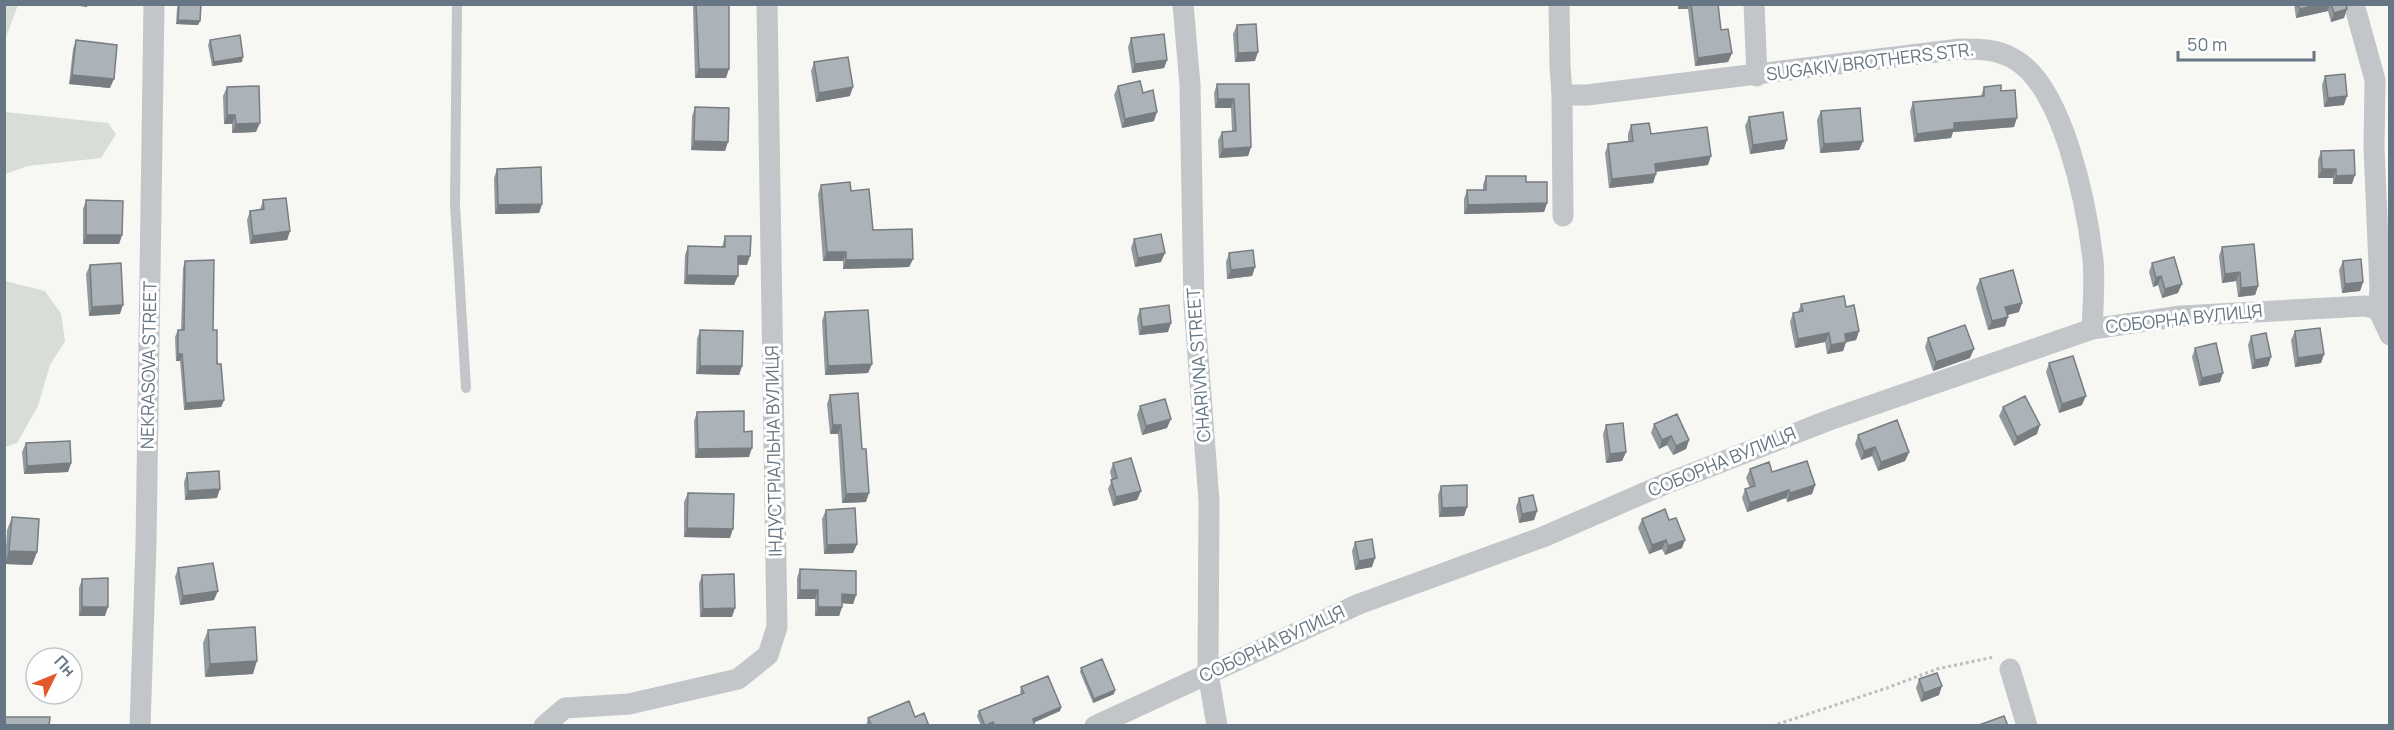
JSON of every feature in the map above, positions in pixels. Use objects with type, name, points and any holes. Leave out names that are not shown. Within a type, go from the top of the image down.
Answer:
[{"type":"street","name":"NEKRASOVA STREET","points":[[140,726],[146,544],[154,4]]},
{"type":"street","name":"ІНДУСТРІАЛЬНА ВУЛИЦЯ","points":[[544,726],[565,708],[629,704],[738,679],[768,655],[777,627],[767,4]]},
{"type":"street","name":"CHARIVNA STREET","points":[[1183,4],[1190,85],[1194,303],[1209,501],[1208,673],[1217,726]]},
{"type":"street","points":[[1559,4],[1563,95],[1563,216]]},
{"type":"street","name":"SUGAKIV BROTHERS STR.","points":[[1754,4],[1757,76]]},
{"type":"street","points":[[2354,4],[2375,80],[2374,148],[2380,289],[2378,309],[2390,334]]},
{"type":"street","name":"SUGAKIV BROTHERS STR.","points":[[1563,95],[1587,95],[1757,76],[1960,49],[1992,50],[2015,59],[2033,75],[2052,105],[2071,153],[2087,217],[2092,252],[2092,329]]},
{"type":"street","name":"СОБОРНА ВУЛИЦЯ","points":[[1095,726],[1359,604],[1544,537],[1665,484],[1777,440],[2092,329],[2181,316],[2355,306],[2378,309]]},
{"type":"street","points":[[2010,669],[2027,726]]},
{"type":"lane","points":[[457,4],[455,205],[466,388]]},
{"type":"path","points":[[1772,726],[1937,669],[1994,656],[2010,669]]},
{"type":"shaded area","points":[[4,5],[18,5],[5,40]]},
{"type":"shaded area","points":[[5,112],[108,123],[116,134],[101,158],[28,166],[5,174]]},
{"type":"shaded area","points":[[5,281],[45,291],[61,314],[65,341],[50,365],[38,406],[17,443],[5,447]]},
{"type":"building","points":[[179,4],[201,4],[200,21],[178,20]]},
{"type":"building","points":[[696,4],[729,4],[729,69],[699,69]]},
{"type":"building","points":[[1691,4],[1718,4],[1721,30],[1728,29],[1732,53],[1698,58]]},
{"type":"building","points":[[2298,4],[2320,4],[2300,9]]},
{"type":"building","points":[[2331,4],[2346,4],[2347,9],[2334,13]]},
{"type":"building","points":[[1256,24],[1258,52],[1238,53],[1237,25]]},
{"type":"building","points":[[1164,34],[1167,60],[1135,64],[1131,38]]},
{"type":"building","points":[[240,35],[243,57],[214,62],[210,40]]},
{"type":"building","points":[[76,40],[117,45],[114,79],[72,75]]},
{"type":"building","points":[[848,57],[853,87],[819,93],[814,62]]},
{"type":"building","points":[[2345,74],[2347,96],[2328,98],[2325,76]]},
{"type":"building","points":[[1140,81],[1143,93],[1153,90],[1157,112],[1125,119],[1118,86]]},
{"type":"building","points":[[1217,84],[1249,84],[1251,147],[1223,149],[1222,132],[1236,131],[1234,99],[1218,99]]},
{"type":"building","points":[[2001,85],[2001,91],[2015,90],[2017,118],[1954,123],[1954,129],[1917,134],[1913,102],[1984,96],[1984,87]]},
{"type":"building","points":[[259,86],[260,123],[236,124],[235,115],[227,115],[227,87]]},
{"type":"building","points":[[695,107],[729,108],[728,142],[694,141]]},
{"type":"building","points":[[1860,108],[1863,141],[1824,144],[1821,111]]},
{"type":"building","points":[[1783,112],[1787,140],[1753,145],[1749,117]]},
{"type":"building","points":[[1649,123],[1651,134],[1707,127],[1711,156],[1655,164],[1656,174],[1612,179],[1608,144],[1633,141],[1631,125]]},
{"type":"building","points":[[2354,150],[2355,175],[2336,176],[2336,169],[2322,169],[2321,151]]},
{"type":"building","points":[[541,167],[542,204],[498,205],[497,169]]},
{"type":"building","points":[[1486,176],[1526,176],[1526,182],[1547,182],[1547,203],[1468,205],[1467,190],[1486,190]]},
{"type":"building","points":[[850,182],[851,191],[869,189],[873,230],[912,229],[913,259],[846,260],[846,252],[827,252],[821,185]]},
{"type":"building","points":[[286,198],[290,231],[253,236],[250,211],[264,209],[263,200]]},
{"type":"building","points":[[86,200],[123,201],[122,235],[86,235]]},
{"type":"building","points":[[1161,234],[1165,253],[1138,258],[1134,239]]},
{"type":"building","points":[[725,236],[751,236],[750,256],[738,256],[738,276],[687,275],[688,246],[725,247]]},
{"type":"building","points":[[2254,244],[2258,286],[2241,288],[2240,272],[2225,274],[2222,247]]},
{"type":"building","points":[[1253,250],[1255,267],[1231,270],[1229,253]]},
{"type":"building","points":[[2174,257],[2182,284],[2165,289],[2161,276],[2156,278],[2152,263]]},
{"type":"building","points":[[2361,259],[2363,282],[2345,284],[2343,261]]},
{"type":"building","points":[[214,260],[213,330],[217,330],[217,364],[221,364],[224,400],[186,403],[182,354],[178,354],[178,330],[184,330],[185,261]]},
{"type":"building","points":[[121,263],[123,305],[92,307],[90,265]]},
{"type":"building","points":[[2013,270],[2022,303],[2005,307],[2008,317],[1992,321],[1980,279]]},
{"type":"building","points":[[1844,296],[1846,307],[1854,305],[1859,331],[1845,334],[1846,342],[1831,345],[1829,333],[1798,339],[1793,313],[1803,311],[1801,304]]},
{"type":"building","points":[[1169,305],[1171,323],[1142,327],[1140,309]]},
{"type":"building","points":[[868,310],[872,364],[828,366],[825,312]]},
{"type":"building","points":[[1965,325],[1974,349],[1936,362],[1928,338]]},
{"type":"building","points":[[2320,328],[2324,354],[2298,358],[2295,331]]},
{"type":"building","points":[[700,330],[743,331],[742,366],[700,366]]},
{"type":"building","points":[[2266,333],[2271,357],[2255,360],[2251,336]]},
{"type":"building","points":[[2216,343],[2223,373],[2202,378],[2195,348]]},
{"type":"building","points":[[2073,356],[2086,396],[2062,404],[2049,363]]},
{"type":"building","points":[[858,393],[862,449],[866,449],[869,493],[846,494],[841,425],[833,425],[830,395]]},
{"type":"building","points":[[2025,396],[2040,425],[2017,437],[2003,407]]},
{"type":"building","points":[[1165,399],[1171,419],[1146,426],[1140,406]]},
{"type":"building","points":[[744,411],[744,432],[752,431],[752,448],[698,449],[697,412]]},
{"type":"building","points":[[1677,414],[1689,440],[1676,446],[1671,436],[1662,440],[1654,424]]},
{"type":"building","points":[[1897,420],[1909,452],[1881,462],[1875,447],[1864,451],[1858,435]]},
{"type":"building","points":[[1623,423],[1626,452],[1610,454],[1606,425]]},
{"type":"building","points":[[70,441],[71,463],[27,466],[26,443]]},
{"type":"building","points":[[1131,458],[1141,491],[1116,497],[1111,480],[1117,478],[1113,463]]},
{"type":"building","points":[[1807,461],[1815,485],[1790,493],[1789,490],[1750,503],[1745,489],[1755,486],[1750,469],[1769,462],[1772,472]]},
{"type":"building","points":[[219,471],[220,489],[188,491],[187,473]]},
{"type":"building","points":[[1467,485],[1467,507],[1442,508],[1441,486]]},
{"type":"building","points":[[688,493],[734,494],[733,529],[687,528]]},
{"type":"building","points":[[1533,495],[1537,511],[1522,514],[1519,498]]},
{"type":"building","points":[[855,508],[857,544],[827,545],[826,510]]},
{"type":"building","points":[[1665,509],[1669,520],[1676,518],[1685,540],[1668,546],[1666,540],[1652,545],[1642,519]]},
{"type":"building","points":[[12,517],[39,519],[37,552],[9,551]]},
{"type":"building","points":[[1372,539],[1375,558],[1359,561],[1355,542]]},
{"type":"building","points":[[213,563],[218,591],[183,596],[178,568]]},
{"type":"building","points":[[800,569],[856,571],[856,595],[842,594],[842,607],[818,607],[818,590],[800,590]]},
{"type":"building","points":[[734,574],[735,608],[703,609],[702,575]]},
{"type":"building","points":[[108,578],[108,607],[82,607],[82,579]]},
{"type":"building","points":[[255,627],[257,661],[210,664],[208,630]]},
{"type":"building","points":[[1102,659],[1115,690],[1094,699],[1081,668]]},
{"type":"building","points":[[1937,673],[1942,686],[1924,693],[1919,679]]},
{"type":"building","points":[[1048,676],[1061,707],[1033,719],[1035,726],[995,726],[993,722],[985,726],[979,711],[1024,693],[1021,687]]},
{"type":"building","points":[[909,701],[915,717],[924,713],[929,726],[872,726],[868,718]]},
{"type":"building","points":[[2004,716],[2008,726],[1979,725]]},
{"type":"building","points":[[4,717],[50,717],[49,726],[4,726]]}]
